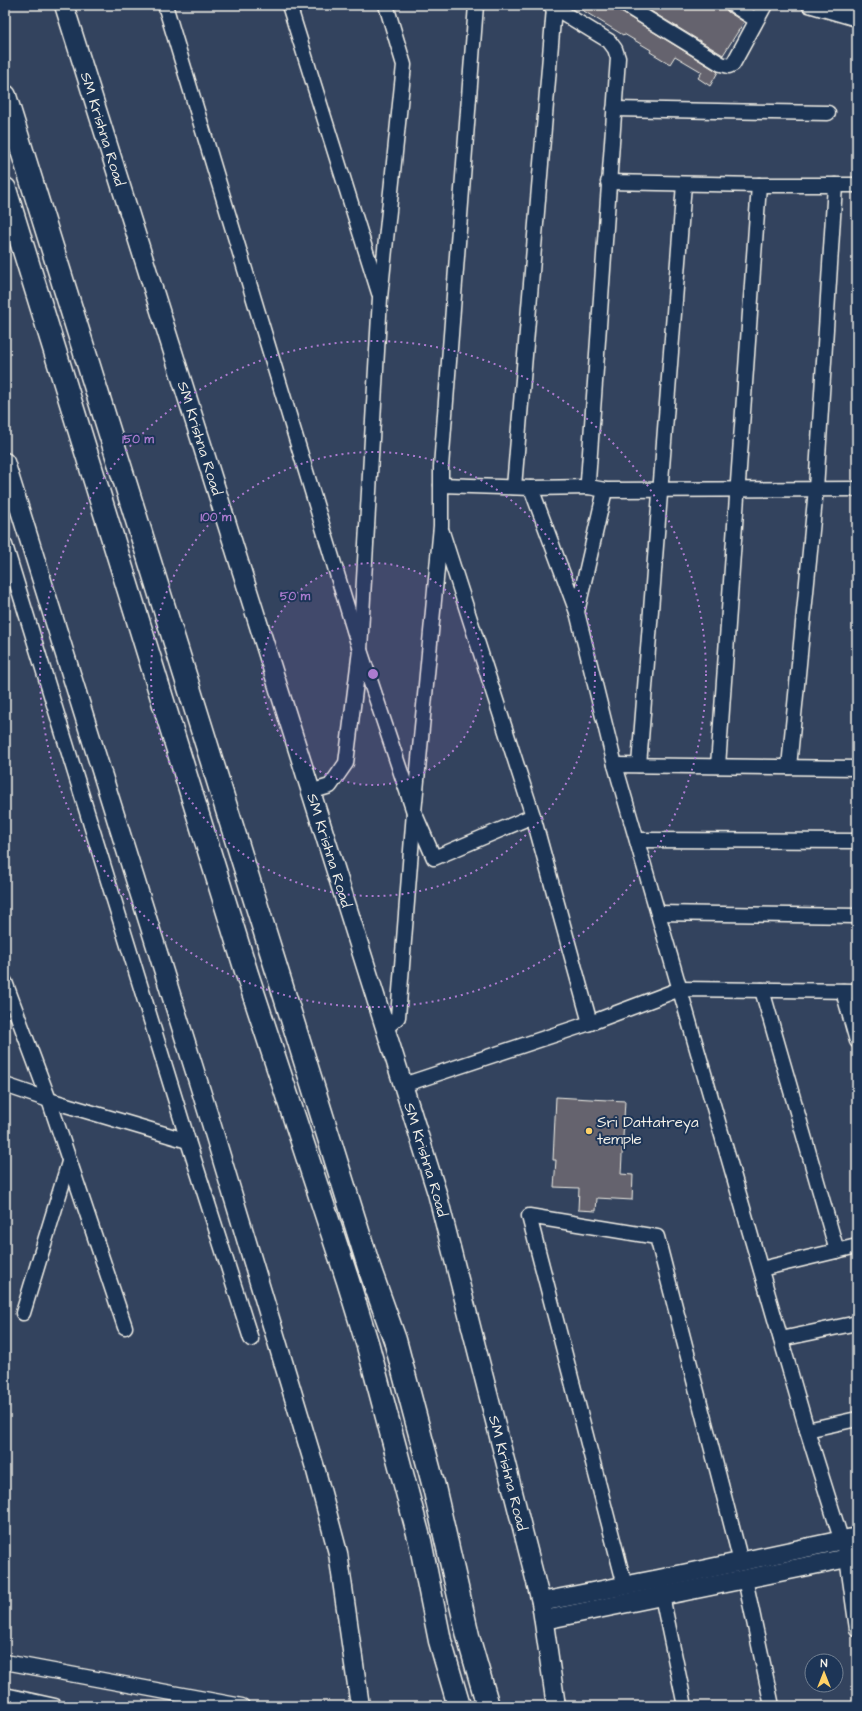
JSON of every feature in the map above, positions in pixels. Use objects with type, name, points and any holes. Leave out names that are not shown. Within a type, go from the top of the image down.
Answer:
[{"type":"highway","points":[[5,96],[370,1270],[395,1340],[455,1577],[469,1640],[488,1706]]},
{"type":"highway","points":[[5,190],[247,974],[348,1280],[368,1346],[420,1541],[440,1641],[459,1706]]},
{"type":"street","name":"SM Krishna Road","points":[[64,5],[437,1193],[541,1602],[556,1706]]},
{"type":"street","points":[[165,5],[360,650],[414,812],[434,858],[533,816]]},
{"type":"street","points":[[289,5],[380,298]]},
{"type":"street","points":[[310,792],[330,786],[346,763],[360,650],[380,298],[404,65],[386,5]]},
{"type":"street","points":[[385,1029],[398,1017],[414,812],[440,526],[440,484],[476,5]]},
{"type":"street","points":[[625,5],[721,64],[729,66],[732,64],[765,5]]},
{"type":"street","points":[[733,5],[756,20]]},
{"type":"street","points":[[809,5],[857,19]]},
{"type":"street","points":[[514,487],[552,6],[609,42],[615,49],[618,58],[608,182],[588,481],[589,487]]},
{"type":"street","points":[[614,109],[828,113]]},
{"type":"street","points":[[608,182],[857,185]]},
{"type":"street","points":[[638,766],[684,184]]},
{"type":"street","points":[[718,766],[759,185]]},
{"type":"street","points":[[789,767],[816,489],[835,185]]},
{"type":"street","points":[[5,462],[211,1123],[316,1471],[338,1553],[360,1706]]},
{"type":"street","points":[[440,484],[531,488],[589,487],[605,490],[857,488]]},
{"type":"street","points":[[531,488],[577,612],[615,765],[807,1430],[849,1539],[852,1557],[857,1629]]},
{"type":"street","points":[[577,612],[605,490]]},
{"type":"street","points":[[440,526],[533,816],[590,1023]]},
{"type":"street","points":[[5,545],[188,1141],[251,1339]]},
{"type":"street","points":[[615,765],[857,768]]},
{"type":"street","points":[[637,840],[857,841]]},
{"type":"street","points":[[658,913],[857,916]]},
{"type":"street","points":[[5,982],[49,1100],[125,1327]]},
{"type":"street","points":[[403,1085],[590,1023],[680,989],[850,991],[857,1041]]},
{"type":"street","points":[[762,990],[837,1250]]},
{"type":"street","points":[[6,1087],[188,1141]]},
{"type":"street","points":[[24,1313],[70,1162]]},
{"type":"street","points":[[625,1586],[529,1216],[657,1237],[741,1562]]},
{"type":"street","points":[[761,1270],[857,1246]]},
{"type":"street","points":[[781,1340],[857,1323]]},
{"type":"street","points":[[807,1430],[857,1419]]},
{"type":"street","points":[[541,1602],[849,1539]]},
{"type":"street","points":[[544,1620],[852,1557]]},
{"type":"street","points":[[745,1579],[772,1706]]},
{"type":"street","points":[[662,1596],[685,1706]]},
{"type":"street","points":[[5,1662],[242,1706]]},
{"type":"street","points":[[5,1695],[56,1706]]},
{"type":"building","points":[[574,5],[617,5],[621,12],[718,72],[710,86],[698,78],[702,72],[675,56],[670,64],[650,52],[651,50]]},
{"type":"building","points":[[641,5],[722,5],[728,12],[744,22],[723,55]]},
{"type":"building","name":"Sri Dattatreya temple","points":[[556,1097],[625,1101],[621,1174],[633,1175],[632,1200],[597,1198],[596,1211],[578,1210],[579,1188],[554,1187],[556,1160],[553,1160]]},
{"type":"place","name":"Sri Dattatreya temple","points":[[589,1131]]}]
